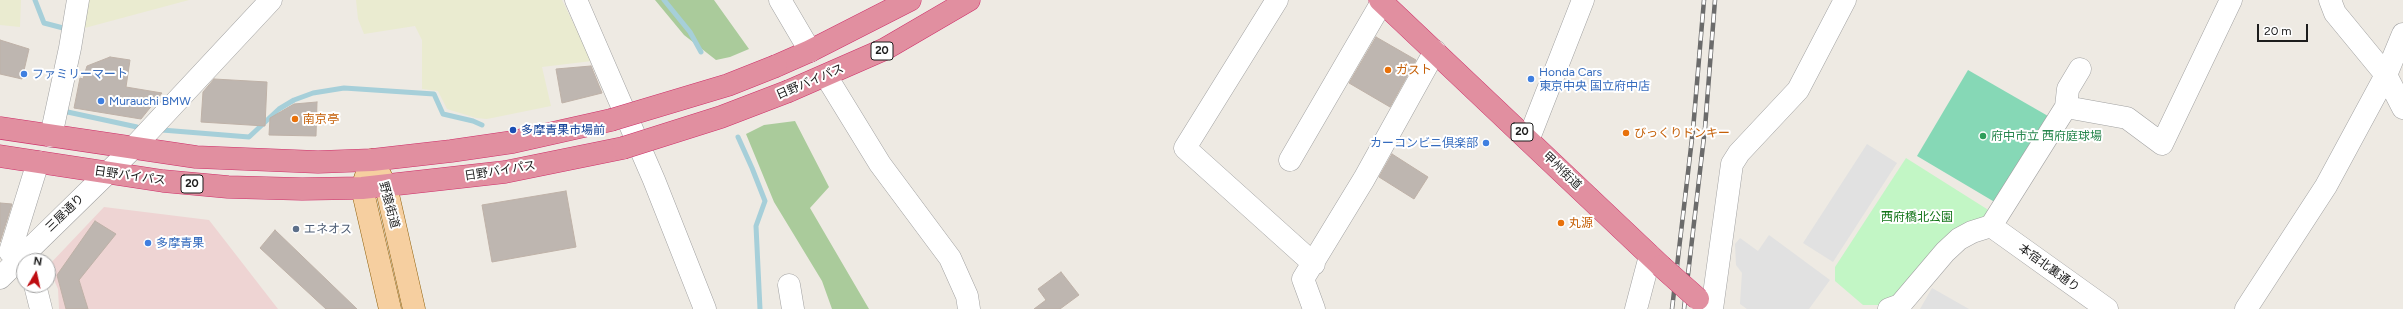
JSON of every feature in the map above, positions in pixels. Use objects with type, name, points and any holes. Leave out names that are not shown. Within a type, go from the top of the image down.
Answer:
[{"type":"highway","name":"20","points":[[0,128],[132,149],[196,157],[264,162],[372,160],[513,142],[611,120],[728,85],[810,51],[910,0]]},
{"type":"highway","name":"日野バイパス","points":[[0,156],[163,181],[228,187],[302,190],[386,186],[505,172],[623,148],[721,117],[826,76],[885,49],[969,0]]},
{"type":"highway","name":"甲州街道","points":[[1381,1],[1528,138],[1655,261],[1706,306]]},
{"type":"main road","name":"野猿街道","points":[[372,160],[386,186],[414,309]]},
{"type":"main road","name":"野猿街道","points":[[372,160],[362,188],[390,309]]},
{"type":"street","points":[[51,136],[70,48],[78,0]]},
{"type":"street","name":"三屋通り","points":[[0,278],[14,254],[107,173],[132,149],[271,0]]},
{"type":"street","points":[[576,0],[654,180],[705,309]]},
{"type":"street","points":[[780,0],[810,51]]},
{"type":"street","points":[[1277,0],[1185,148],[1314,264]]},
{"type":"street","points":[[1528,138],[1584,0]]},
{"type":"street","points":[[1706,306],[1732,164],[1739,153],[1798,90],[1845,0]]},
{"type":"street","points":[[2066,107],[2127,118],[2162,144],[2231,0]]},
{"type":"street","points":[[2330,0],[2335,13],[2386,75],[2403,108]]},
{"type":"street","points":[[1290,160],[1381,1]]},
{"type":"street","points":[[2246,309],[2326,186],[2386,75],[2403,34]]},
{"type":"street","points":[[1314,309],[1303,279],[1314,264],[1364,179],[1435,51]]},
{"type":"street","points":[[1889,309],[1900,305],[1945,252],[1959,239],[1972,232],[1991,226],[2066,107],[2068,89],[2080,69]]},
{"type":"street","points":[[826,76],[880,164],[950,258],[967,296],[969,309]]},
{"type":"street","points":[[14,254],[38,162]]},
{"type":"street","name":"本宿北裏通り","points":[[1991,226],[2107,309]]},
{"type":"street","points":[[1636,309],[1655,261]]},
{"type":"street","points":[[789,285],[793,309]]},
{"type":"street","points":[[37,293],[41,309]]},
{"type":"shaded area","points":[[1867,144],[1897,163],[1833,262],[1803,243]]},
{"type":"shaded area","name":"多摩青果","points":[[104,207],[209,220],[278,309],[59,309],[58,289],[56,284],[56,258]]},
{"type":"shaded area","points":[[1769,235],[1830,280],[1809,309],[1747,309],[1740,304],[1742,273],[1736,265],[1735,244],[1740,238],[1758,251]]},
{"type":"shaded area","points":[[1932,288],[1969,309],[1920,309]]},
{"type":"green space","points":[[0,0],[21,0],[20,27],[0,25]]},
{"type":"green space","points":[[83,0],[189,0],[81,29]]},
{"type":"green space","points":[[356,0],[562,0],[592,61],[542,67],[551,106],[487,119],[476,118],[447,109],[438,91],[422,89],[422,40],[415,26],[364,34],[358,19]]},
{"type":"green space","points":[[655,0],[714,0],[749,49],[730,57],[716,60],[684,35]]},
{"type":"green space","name":"府中市立 西府庭球場","points":[[1968,70],[2048,116],[1998,204],[1917,156]]},
{"type":"green space","points":[[795,121],[829,187],[810,208],[869,309],[832,309],[822,281],[774,202],[746,134],[764,125]]},
{"type":"green space","name":"西府橋北公園","points":[[1906,158],[1990,211],[1898,305],[1863,305],[1835,281],[1835,267]]},
{"type":"building","points":[[1376,37],[1416,60],[1390,107],[1349,83]]},
{"type":"building","points":[[0,40],[29,49],[22,79],[0,74]]},
{"type":"building","points":[[110,57],[130,60],[126,87],[162,93],[141,119],[74,108],[80,78],[83,79],[87,66]]},
{"type":"building","points":[[591,66],[602,93],[562,103],[556,69]]},
{"type":"building","points":[[214,79],[267,82],[265,126],[201,122],[203,92]]},
{"type":"building","name":"南京亭","points":[[317,102],[316,136],[269,135],[270,118],[294,104]]},
{"type":"building","points":[[1392,154],[1428,177],[1414,199],[1379,177]]},
{"type":"building","points":[[566,191],[576,247],[492,262],[482,205]]},
{"type":"building","points":[[0,203],[12,204],[0,242]]},
{"type":"building","points":[[95,221],[116,234],[79,280],[88,309],[66,309],[57,275]]},
{"type":"building","points":[[275,230],[357,309],[326,309],[260,248]]},
{"type":"building","points":[[1061,272],[1079,295],[1060,309],[1034,309],[1046,300],[1038,289]]},
{"type":"waterway","points":[[35,0],[44,23],[67,29]]},
{"type":"waterway","points":[[664,0],[690,32],[701,52]]},
{"type":"waterway","points":[[162,130],[249,137],[279,109],[294,100],[313,93],[344,88],[434,94],[443,114],[473,121],[482,125]]},
{"type":"waterway","points":[[64,108],[63,111],[137,127]]},
{"type":"waterway","points":[[738,137],[765,201],[756,226],[760,309]]},
{"type":"railway","points":[[1672,309],[1693,130],[1704,0]]},
{"type":"railway","points":[[1684,309],[1705,128],[1715,0]]},
{"type":"place","name":"ガスト","points":[[1388,70]]},
{"type":"place","name":"ファミリーマート","points":[[24,74]]},
{"type":"place","name":"Honda Cars 東京中央 国立府中店","points":[[1531,79]]},
{"type":"place","name":"Murauchi BMW","points":[[101,101]]},
{"type":"place","name":"南京亭","points":[[295,119]]},
{"type":"place","name":"多摩青果市場前","points":[[513,130]]},
{"type":"place","name":"びっくりドンキー","points":[[1626,133]]},
{"type":"place","name":"府中市立 西府庭球場","points":[[1983,136]]},
{"type":"place","name":"カーコンビニ倶楽部","points":[[1486,143]]},
{"type":"place","name":"丸源","points":[[1561,223]]},
{"type":"place","name":"エネオス","points":[[296,229]]},
{"type":"place","name":"多摩青果","points":[[148,243]]}]
